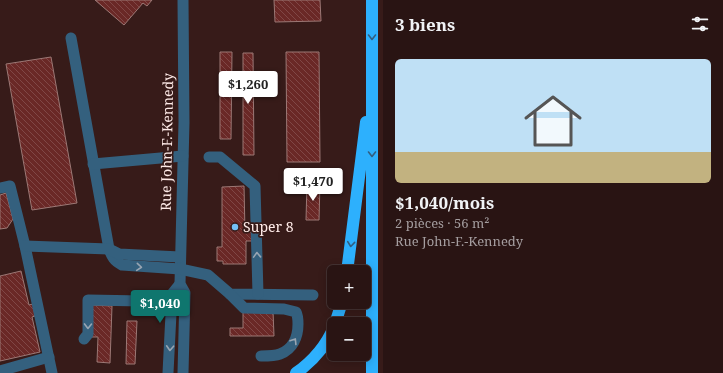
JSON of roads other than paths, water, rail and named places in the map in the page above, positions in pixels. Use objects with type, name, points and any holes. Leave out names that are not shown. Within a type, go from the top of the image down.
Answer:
[{"type":"highway","points":[[372,0],[372,373]]},
{"type":"highway","points":[[349,265],[372,73]]},
{"type":"highway","points":[[296,373],[320,352],[327,341]]},
{"type":"street","name":"Rue John-F.-Kennedy","points":[[183,0],[183,156],[180,257],[180,284],[185,293],[183,373]]},
{"type":"street","points":[[72,38],[93,164],[109,250],[112,257],[116,262],[122,265],[180,269],[208,275],[244,308],[284,309],[296,312],[298,314],[298,333],[296,339],[288,349],[279,355],[261,356]]},
{"type":"street","points":[[93,164],[183,156]]},
{"type":"street","points":[[209,157],[220,157],[255,186],[258,294]]},
{"type":"street","points":[[0,188],[10,186],[25,246],[52,373]]},
{"type":"street","points":[[25,246],[109,250],[119,254],[180,257]]},
{"type":"street","name":"Rue John-F.-Kennedy","points":[[168,373],[172,294],[180,284]]},
{"type":"street","points":[[230,294],[313,295]]},
{"type":"street","points":[[84,339],[88,334],[88,300],[95,295],[118,295],[125,301],[143,301]]},
{"type":"street","points":[[0,371],[49,357]]},
{"type":"place","name":"Super 8","points":[[235,227]]}]
